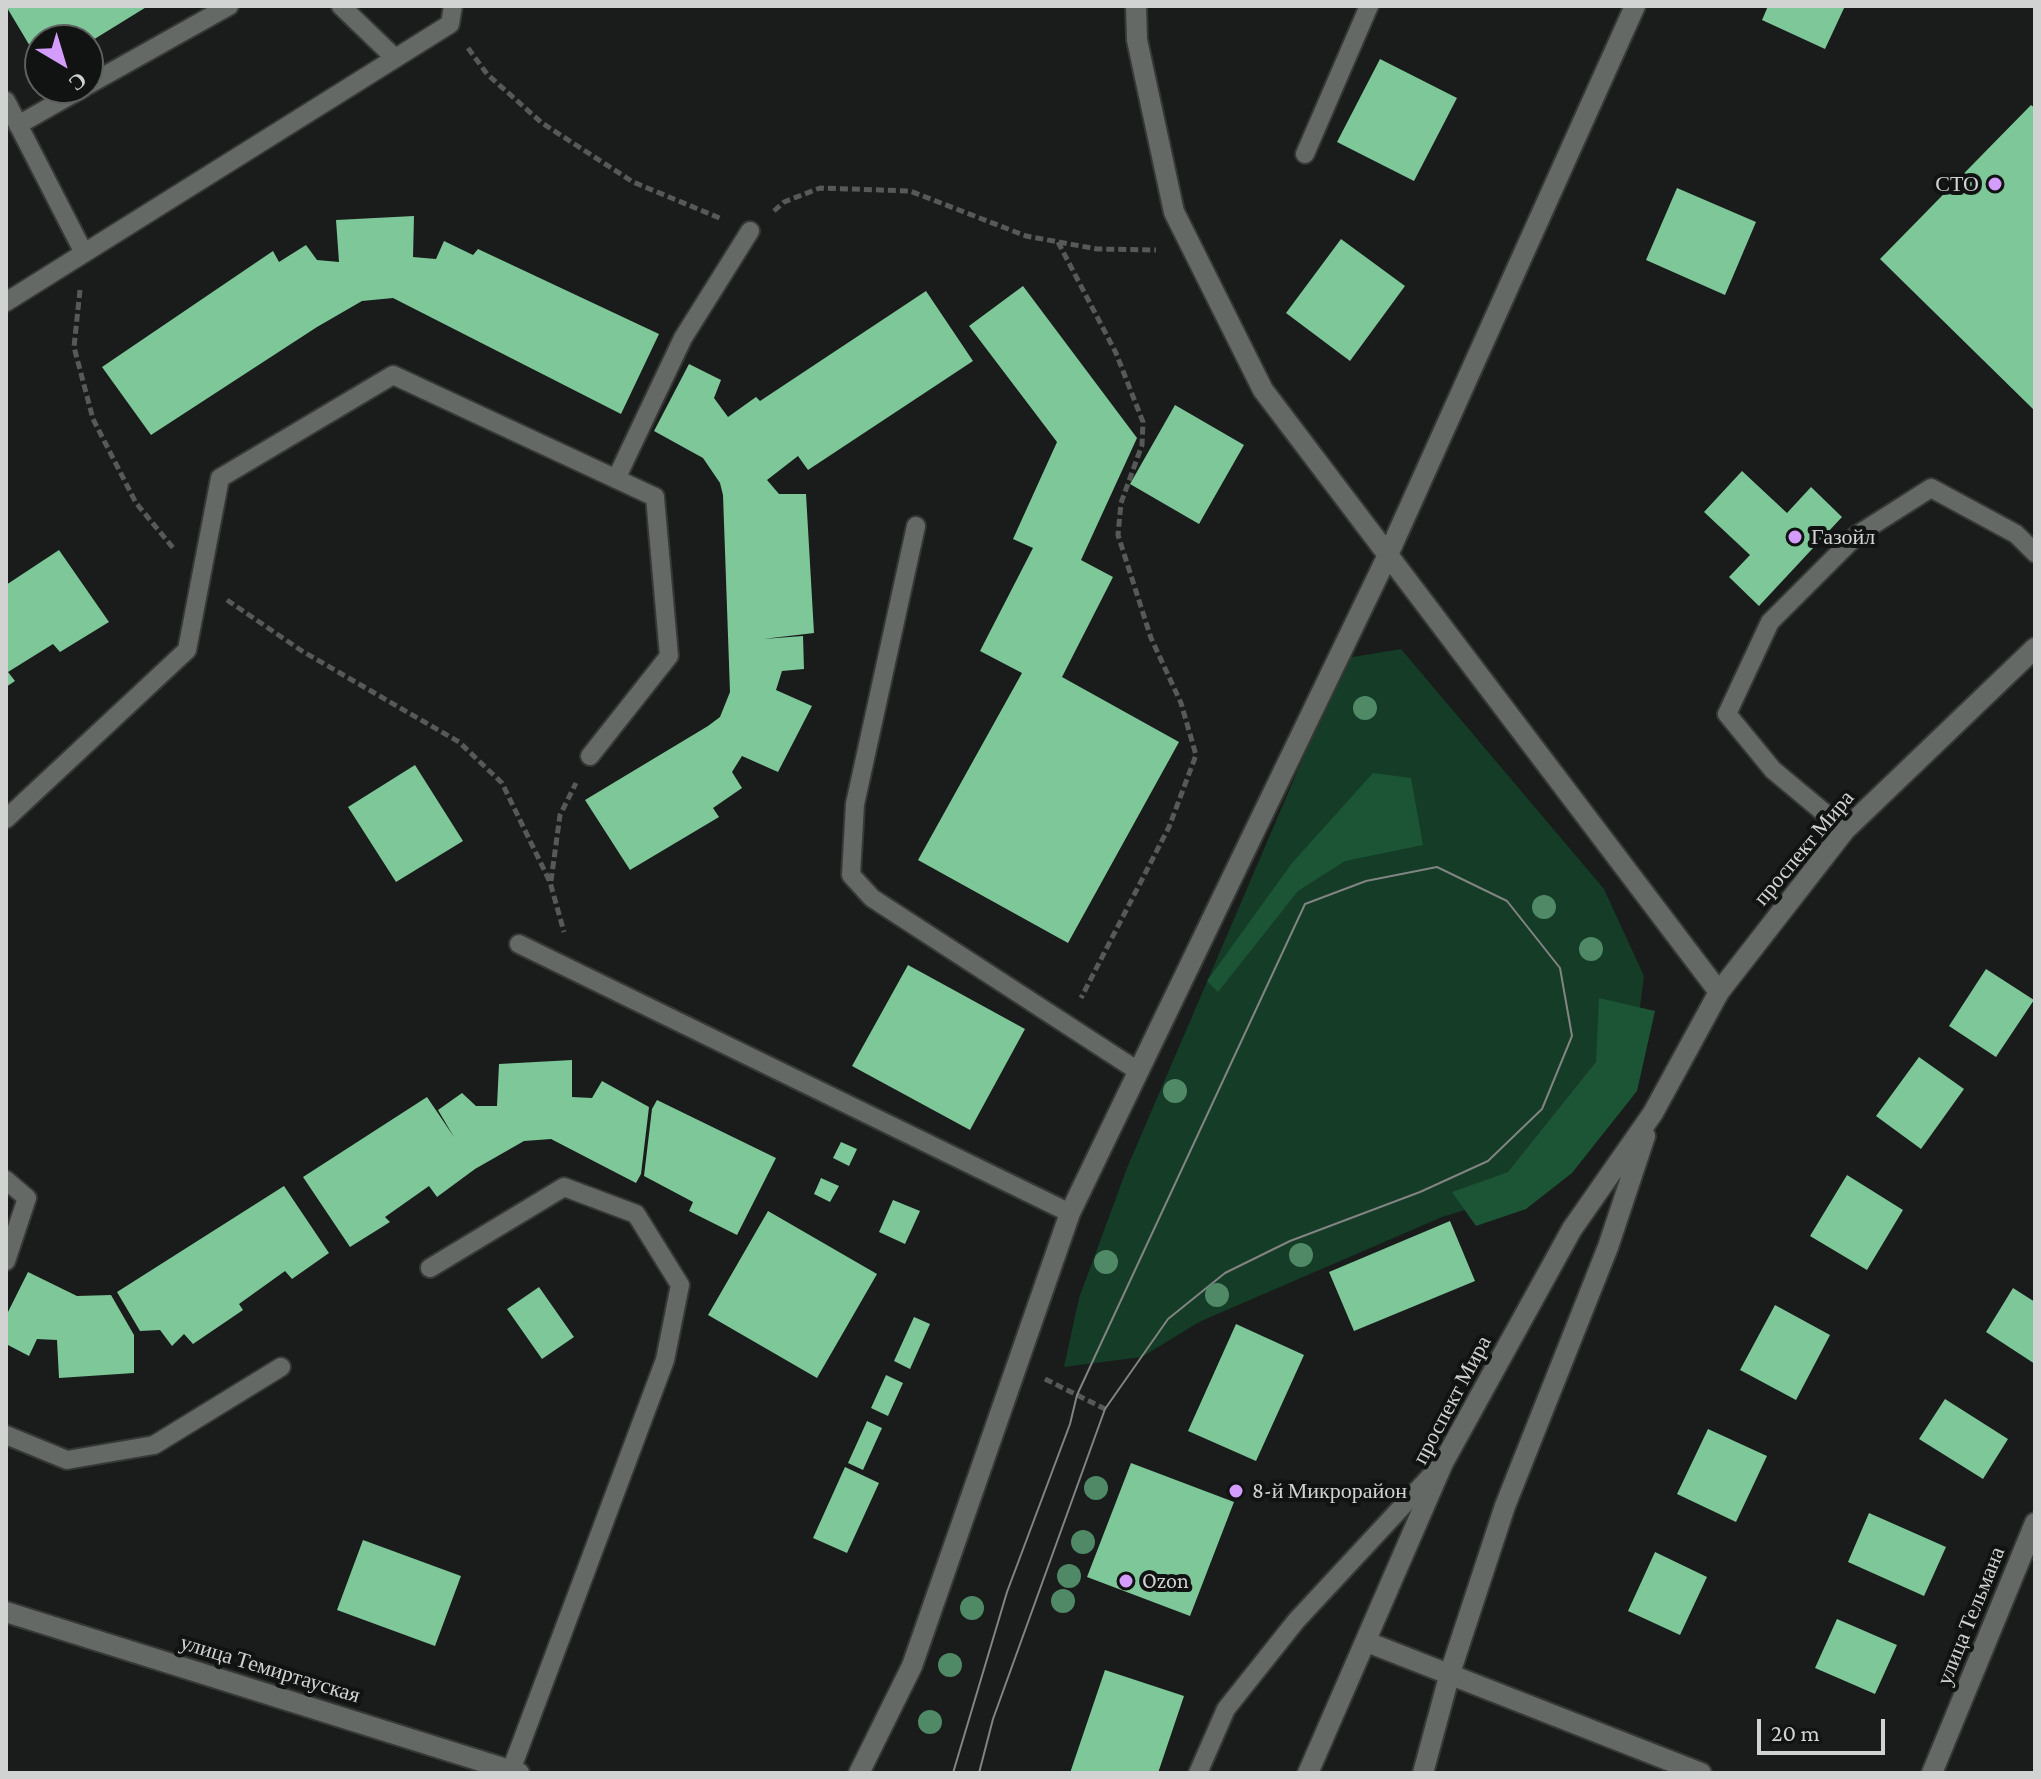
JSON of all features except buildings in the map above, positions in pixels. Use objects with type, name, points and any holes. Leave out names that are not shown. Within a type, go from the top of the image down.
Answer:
[{"type":"street","points":[[1136,6],[1137,40],[1174,212],[1263,390],[1719,992]]},
{"type":"street","points":[[859,1773],[912,1666],[1070,1213],[1387,557],[1635,6]]},
{"type":"street","name":"проспект Мира","points":[[1308,1773],[1443,1463],[1572,1229],[1653,1113],[1719,992],[1845,830],[2035,648]]},
{"type":"street","name":"проспект Мира","points":[[1423,1773],[1450,1673],[1505,1506],[1608,1247],[1653,1113]]},
{"type":"street","name":"улица Тельмана","points":[[1933,1773],[2035,1523]]},
{"type":"street","name":"улица Темиртауская","points":[[6,1612],[513,1772]]},
{"type":"street","points":[[1367,1642],[1450,1673],[1677,1769],[1701,1773]]},
{"type":"lane","points":[[104,77],[229,6]]},
{"type":"lane","points":[[341,6],[395,58]]},
{"type":"lane","points":[[1305,154],[1369,6]]},
{"type":"lane","points":[[6,302],[395,58],[452,15]]},
{"type":"lane","points":[[6,101],[84,253]]},
{"type":"lane","points":[[18,125],[56,104]]},
{"type":"lane","points":[[616,479],[683,338],[750,231]]},
{"type":"lane","points":[[6,819],[187,650],[220,478],[393,375],[655,497],[669,656],[590,756]]},
{"type":"lane","points":[[1845,830],[1773,770],[1727,714],[1770,622],[1857,535],[1931,488],[2016,534],[2035,553]]},
{"type":"lane","points":[[916,526],[855,804],[851,875],[872,898],[1138,1071]]},
{"type":"lane","points":[[519,944],[1070,1213]]},
{"type":"lane","points":[[6,1180],[27,1198],[6,1261]]},
{"type":"lane","points":[[430,1268],[564,1187],[636,1214],[680,1285],[665,1360],[513,1772]]},
{"type":"lane","points":[[6,1435],[67,1460],[154,1445],[281,1367]]},
{"type":"lane","points":[[1198,1773],[1226,1709],[1296,1621],[1443,1463]]},
{"type":"path","points":[[452,15],[487,74],[542,123],[633,182],[750,231],[784,202],[820,188],[910,191],[1026,236],[1097,249],[1193,250]]},
{"type":"path","points":[[1058,242],[1116,353],[1143,422],[1142,445],[1121,503],[1118,535],[1151,638],[1181,703],[1196,755],[1169,827],[1067,1025]]},
{"type":"path","points":[[84,253],[74,347],[93,419],[136,503],[200,581],[302,651],[459,742],[502,783],[550,882],[575,972]]},
{"type":"path","points":[[550,882],[560,815],[590,756]]},
{"type":"path","points":[[1017,1365],[1105,1409]]},
{"type":"green space","points":[[1401,649],[1604,889],[1644,976],[1633,1061],[1530,1190],[1442,1217],[1199,1322],[1142,1357],[1064,1367],[1079,1298],[1127,1168],[1346,658]]},
{"type":"green space","points":[[1373,773],[1411,778],[1423,845],[1345,861],[1298,891],[1218,992],[1207,981],[1292,863]]},
{"type":"green space","points":[[1599,998],[1655,1011],[1637,1091],[1572,1173],[1526,1209],[1476,1226],[1452,1192],[1508,1172],[1596,1062]]},
{"type":"tram line","points":[[953,1773],[1007,1592],[1070,1424],[1077,1395],[1305,904],[1366,881],[1437,867],[1507,901],[1560,968],[1572,1036],[1542,1109],[1488,1161],[1420,1192],[1290,1241],[1225,1273],[1168,1319],[1105,1409],[993,1719],[979,1773]]},
{"type":"place","name":"СТО","points":[[1995,184]]},
{"type":"place","name":"Газойл","points":[[1795,537]]},
{"type":"place","name":"8-й Микрорайон","points":[[1236,1491]]},
{"type":"place","name":"Ozon","points":[[1126,1581]]}]
